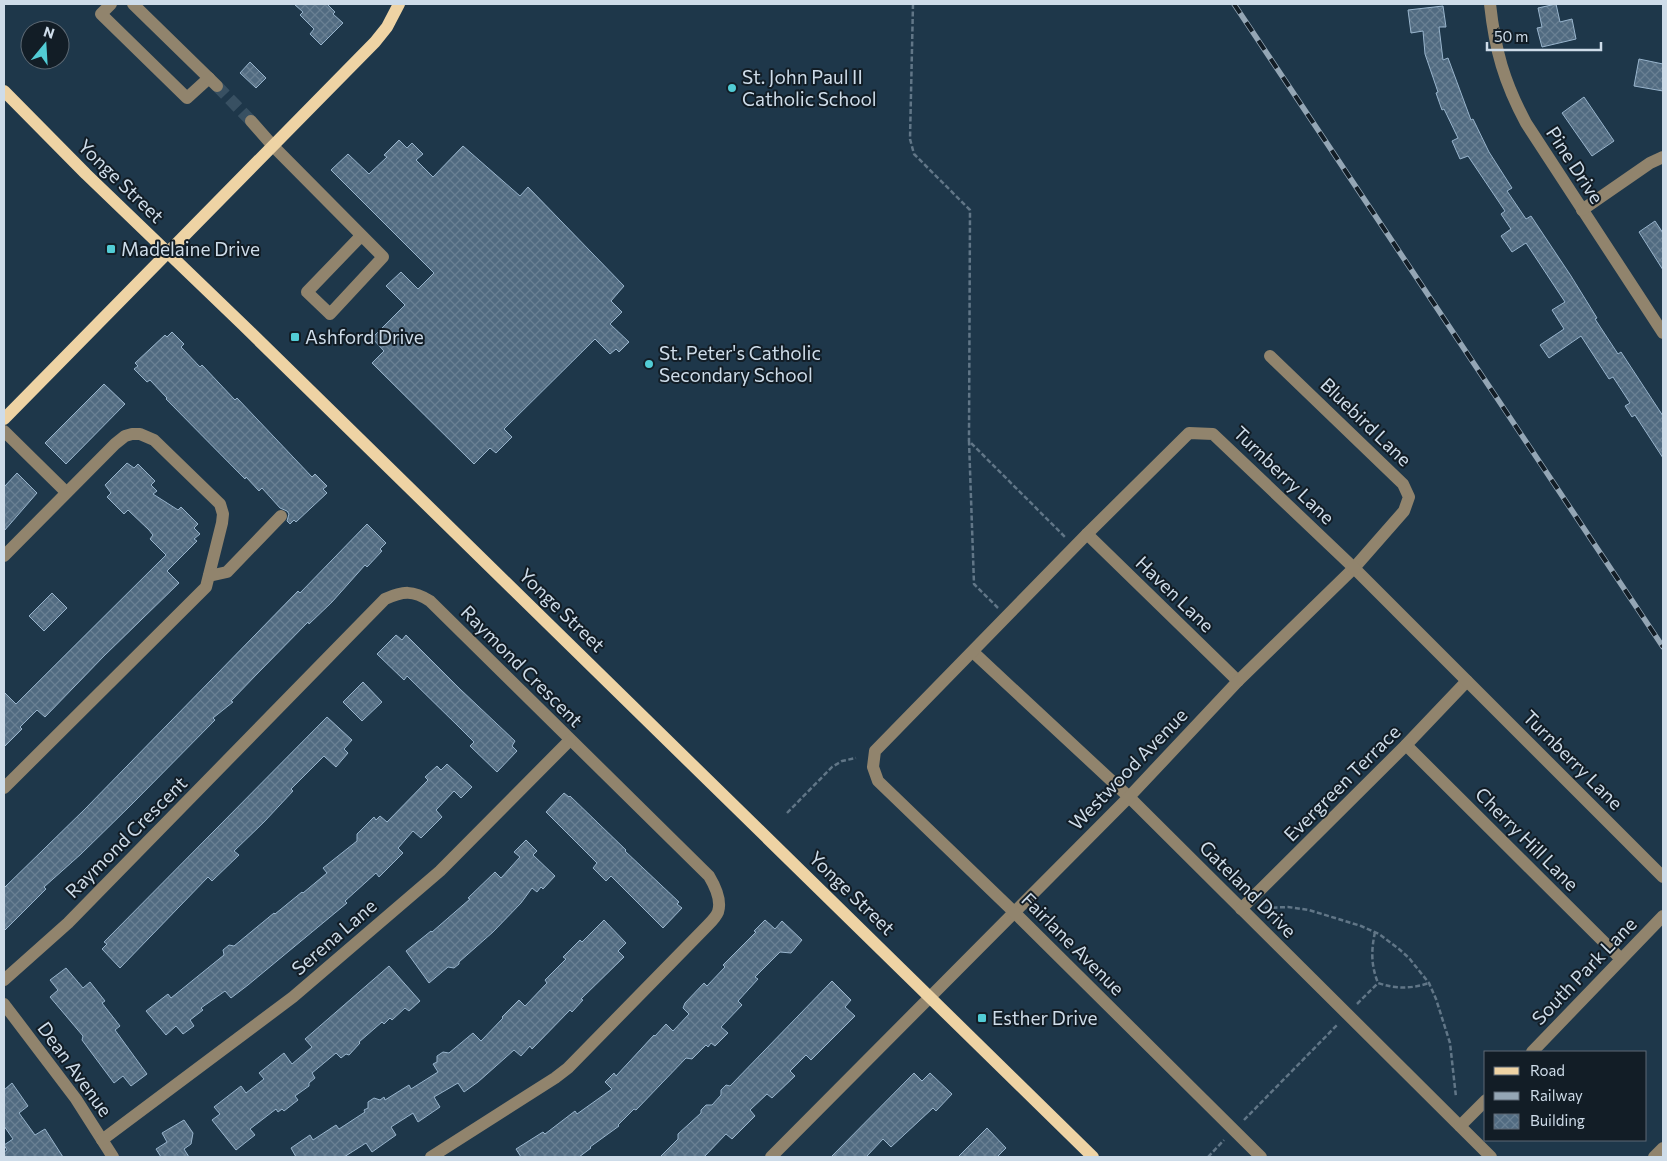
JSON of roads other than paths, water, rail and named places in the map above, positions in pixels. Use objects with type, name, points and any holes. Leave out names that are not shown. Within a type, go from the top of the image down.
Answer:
[{"type":"main road","points":[[4,419],[375,42],[387,26],[399,4]]},
{"type":"main road","name":"Yonge Street","points":[[4,91],[86,174],[1093,1157]]},
{"type":"street","points":[[111,4],[101,14],[187,98],[213,82],[133,4]]},
{"type":"street","name":"Pine Drive","points":[[1490,4],[1496,46],[1502,70],[1512,96],[1535,139],[1663,333]]},
{"type":"street","points":[[251,121],[273,146],[383,257],[330,314],[307,292],[361,236]]},
{"type":"street","points":[[1582,210],[1650,163],[1663,157]]},
{"type":"street","name":"Bluebird Lane","points":[[1270,356],[1403,484],[1409,497],[1404,511],[1354,568]]},
{"type":"street","points":[[4,431],[66,492]]},
{"type":"street","name":"Turnberry Lane","points":[[875,751],[1087,534],[1189,433],[1213,434],[1354,568],[1663,876]]},
{"type":"street","points":[[4,556],[115,444],[125,436],[132,434],[140,434],[154,440],[220,504],[223,514],[206,586],[4,788]]},
{"type":"street","points":[[209,576],[227,572],[281,516]]},
{"type":"street","name":"Haven Lane","points":[[1087,534],[1238,681]]},
{"type":"street","name":"Westwood Avenue","points":[[930,996],[1129,797],[1238,681],[1354,568]]},
{"type":"street","name":"Raymond Crescent","points":[[4,980],[68,922],[385,599],[406,592],[414,592],[430,601],[709,876],[716,888],[719,899],[718,912],[708,925],[561,1073],[431,1157]]},
{"type":"street","name":"Gateland Drive","points":[[973,652],[1129,797],[1491,1157]]},
{"type":"street","name":"Evergreen Terrace","points":[[1242,909],[1406,745],[1467,681]]},
{"type":"street","name":"Serena Lane","points":[[102,1140],[301,991],[440,871],[570,740]]},
{"type":"street","name":"Cherry Hill Lane","points":[[1406,745],[1621,959]]},
{"type":"street","name":"Fairlane Avenue","points":[[875,751],[873,767],[878,780],[1014,912],[1260,1157]]},
{"type":"street","name":"South Park Lane","points":[[1533,1051],[1663,916]]},
{"type":"street","points":[[771,1157],[930,996]]},
{"type":"street","name":"Dean Avenue","points":[[4,1004],[61,1078],[113,1157]]},
{"type":"street","points":[[1460,1126],[1484,1102]]},
{"type":"street","points":[[1654,1157],[1663,1148]]},
{"type":"tunnel","points":[[217,86],[251,121]]},
{"type":"railway","points":[[1234,4],[1663,647]]},
{"type":"place","name":"St. John Paul II Catholic School","points":[[732,88]]},
{"type":"place","name":"Madelaine Drive","points":[[111,249]]},
{"type":"place","name":"Ashford Drive","points":[[295,337]]},
{"type":"place","name":"St. Peter's Catholic Secondary School","points":[[649,364]]},
{"type":"place","name":"Esther Drive","points":[[982,1018]]}]
